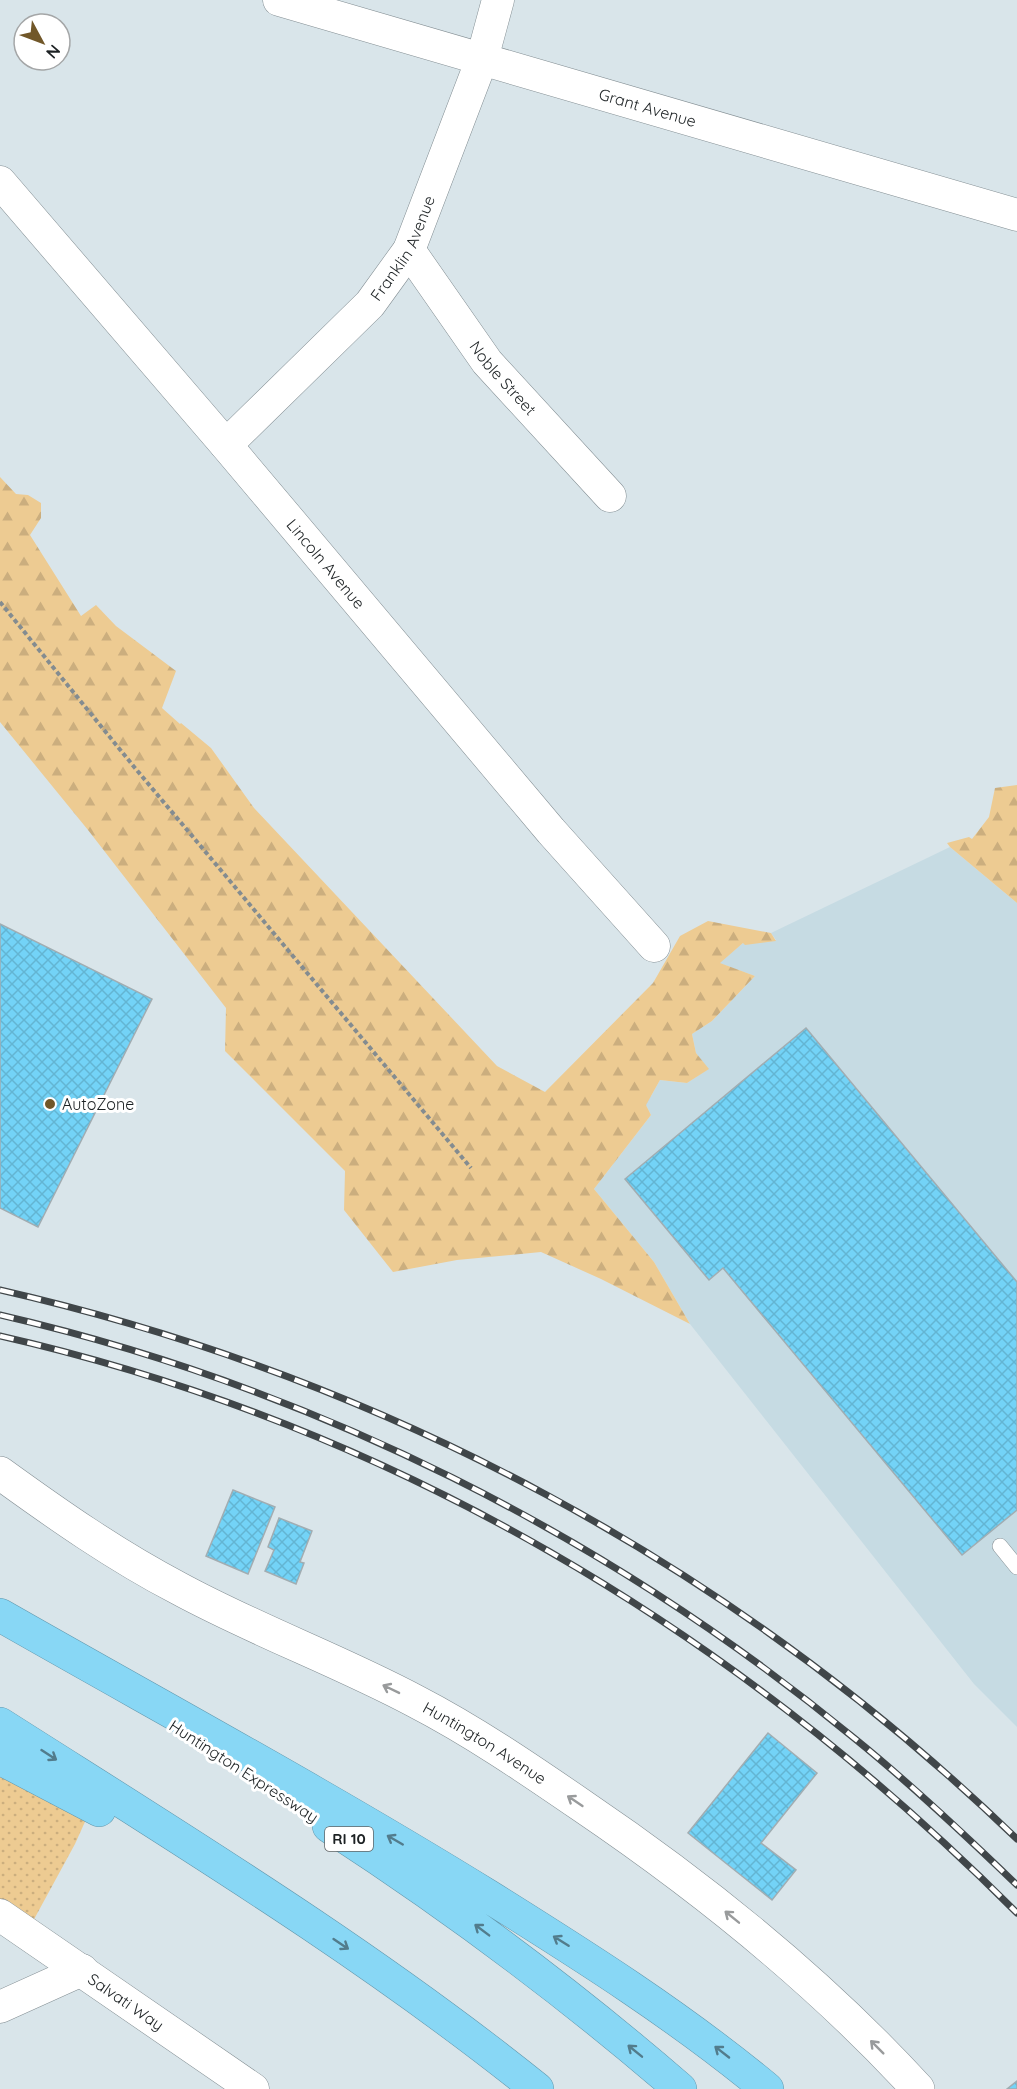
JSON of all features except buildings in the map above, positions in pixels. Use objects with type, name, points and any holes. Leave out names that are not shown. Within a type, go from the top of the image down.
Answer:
[{"type":"highway","name":"Huntington Expressway","points":[[0,1615],[381,1859],[475,1924],[680,2089]]},
{"type":"highway","points":[[0,1615],[386,1834],[555,1938],[648,1998],[767,2089]]},
{"type":"highway","points":[[0,1724],[292,1911],[390,1977],[537,2089]]},
{"type":"highway","points":[[0,1758],[292,1911]]},
{"type":"highway","points":[[482,2045],[525,2089]]},
{"type":"main road","name":"Huntington Avenue","points":[[0,1473],[98,1542],[150,1573],[209,1604],[416,1702],[523,1766],[663,1863],[766,1945],[846,2017],[918,2089]]},
{"type":"street","name":"Grant Avenue","points":[[279,0],[1017,215]]},
{"type":"street","name":"Franklin Avenue","points":[[226,445],[370,304],[409,250],[482,59],[498,0]]},
{"type":"street","name":"Lincoln Avenue","points":[[0,182],[226,445],[551,831],[654,946]]},
{"type":"street","name":"Noble Street","points":[[409,250],[488,362],[610,496]]},
{"type":"street","name":"Salvati Way","points":[[0,1915],[253,2089]]},
{"type":"street","points":[[0,2007],[82,1970]]},
{"type":"lane","points":[[1000,1546],[1017,1567]]},
{"type":"path","points":[[0,602],[135,768],[471,1168]]},
{"type":"shaded area","points":[[950,847],[1017,903],[1017,1727],[974,1684],[690,1324],[654,1262],[594,1189],[651,1115],[646,1105],[660,1080],[687,1083],[708,1069],[696,1053],[692,1034],[712,1021],[755,976],[719,963],[743,943],[776,940],[771,933]]},
{"type":"green space","points":[[0,477],[16,494],[28,495],[41,503],[41,518],[30,535],[81,616],[96,605],[116,626],[176,671],[162,708],[211,748],[254,808],[497,1066],[545,1092],[653,983],[680,936],[708,921],[771,933],[776,941],[745,945],[743,943],[720,963],[755,976],[712,1021],[692,1034],[696,1053],[709,1069],[687,1083],[660,1080],[646,1105],[651,1115],[594,1189],[654,1262],[690,1324],[541,1252],[457,1260],[393,1272],[344,1210],[345,1171],[225,1051],[226,1008],[88,830],[0,722]]},
{"type":"green space","points":[[1017,785],[1017,903],[947,843],[969,837],[972,839],[989,817],[995,788]]},
{"type":"green space","points":[[0,1753],[97,1795],[75,1844],[26,1934],[0,1916]]},
{"type":"railway","points":[[0,1290],[143,1328],[281,1374],[416,1430],[546,1495],[672,1568],[792,1650],[908,1740],[1017,1839]]},
{"type":"railway","points":[[0,1315],[116,1346],[231,1383],[343,1427],[452,1477],[558,1534],[660,1596],[759,1664],[896,1773],[1017,1885]]},
{"type":"railway","points":[[0,1336],[145,1375],[285,1424],[420,1483],[550,1552],[675,1630],[794,1716],[908,1811],[1017,1913]]},
{"type":"place","name":"AutoZone","points":[[50,1104]]}]
